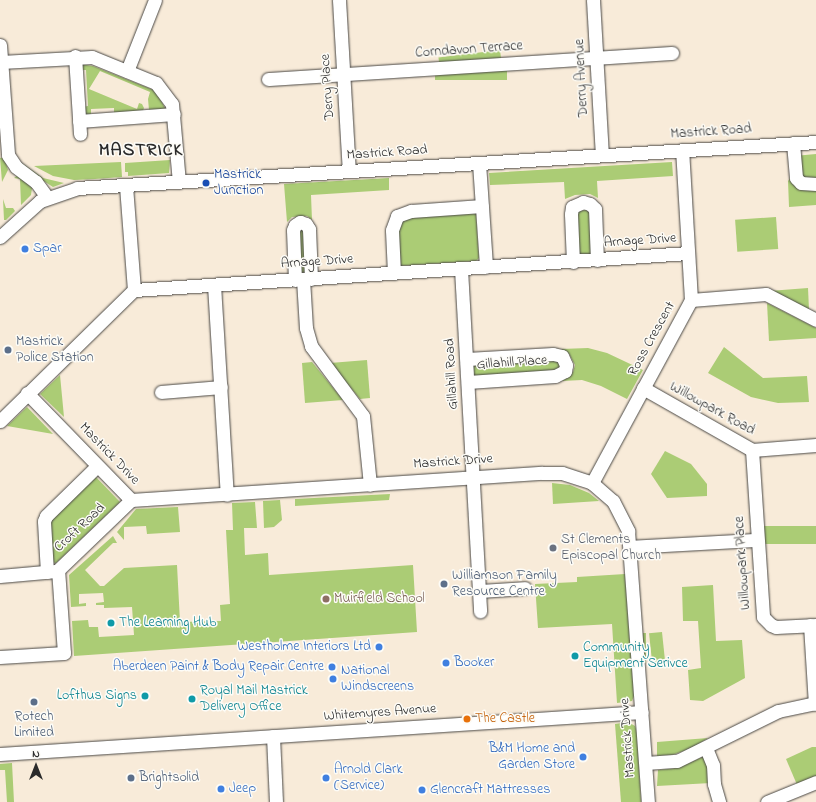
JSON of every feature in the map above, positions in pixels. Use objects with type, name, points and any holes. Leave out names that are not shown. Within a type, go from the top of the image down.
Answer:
[{"type":"street","points":[[127,71],[155,0]]},
{"type":"street","name":"Derry Place","points":[[339,0],[349,171]]},
{"type":"street","name":"Derry Avenue","points":[[593,0],[602,155]]},
{"type":"street","points":[[0,44],[4,144],[8,155],[16,167],[36,182],[47,197]]},
{"type":"street","name":"Corndavon Terrace","points":[[268,79],[672,53]]},
{"type":"street","points":[[76,56],[80,127],[174,114]]},
{"type":"street","points":[[1,62],[76,56],[92,57],[156,83],[166,93],[174,114],[179,182]]},
{"type":"street","name":"Mastrick Road","points":[[0,237],[32,206],[47,197],[78,188],[816,142]]},
{"type":"street","points":[[793,143],[796,178],[801,183],[816,184]]},
{"type":"street","name":"Ross Crescent","points":[[592,483],[692,300],[682,150]]},
{"type":"street","points":[[480,163],[486,267]]},
{"type":"street","points":[[0,421],[134,290],[126,186]]},
{"type":"street","points":[[573,262],[570,214],[572,207],[583,202],[590,204],[595,209],[597,260]]},
{"type":"street","points":[[394,273],[392,230],[397,216],[411,211],[482,206]]},
{"type":"street","name":"Arnage Drive","points":[[134,290],[688,254]]},
{"type":"street","name":"Gillahill Road","points":[[461,269],[474,477],[480,611]]},
{"type":"street","points":[[303,279],[306,328],[311,346],[363,416],[370,485]]},
{"type":"street","points":[[214,285],[227,495]]},
{"type":"street","points":[[692,300],[766,294],[816,320]]},
{"type":"street","name":"Gillahill Place","points":[[467,360],[553,354],[562,356],[566,365],[565,371],[555,376],[468,382]]},
{"type":"street","points":[[161,392],[221,388]]},
{"type":"street","name":"Willowpark Road","points":[[643,388],[752,450],[816,445]]},
{"type":"street","name":"Mastrick Drive","points":[[28,393],[131,500],[227,495],[474,477],[562,473],[592,483],[613,501],[621,512],[628,531],[648,802]]},
{"type":"street","name":"Willowpark Place","points":[[752,450],[763,617],[771,625],[776,627],[813,625]]},
{"type":"street","points":[[0,576],[52,571],[44,521],[46,516],[97,466]]},
{"type":"street","name":"Croft Road","points":[[0,657],[64,653],[52,571],[131,500]]},
{"type":"street","points":[[630,548],[757,540]]},
{"type":"street","points":[[479,591],[525,588]]},
{"type":"street","points":[[646,763],[677,761],[706,748],[778,711],[815,703],[813,625]]},
{"type":"street","name":"Whitemyres Avenue","points":[[0,754],[642,712]]},
{"type":"street","points":[[273,736],[276,802]]},
{"type":"street","points":[[706,748],[713,765],[714,784],[719,802]]},
{"type":"street","points":[[767,802],[816,782]]},
{"type":"green space","points":[[500,50],[501,58],[439,65],[438,58]]},
{"type":"green space","points":[[80,64],[93,66],[156,91],[166,110],[149,110],[148,99],[150,92],[100,71],[89,89],[137,109],[139,103],[142,104],[144,108],[142,113],[114,115],[114,108],[91,109],[91,116],[87,115],[82,107],[88,106],[86,70],[80,70]]},
{"type":"green space","points":[[435,71],[507,71],[507,80],[435,80]]},
{"type":"green space","points":[[816,154],[816,205],[789,207],[788,181],[795,172],[794,156]]},
{"type":"green space","points":[[4,157],[8,170],[2,182],[0,158]]},
{"type":"green space","points":[[170,160],[169,173],[128,176],[128,172],[125,172],[125,163]]},
{"type":"green space","points":[[19,161],[43,178],[64,183],[53,187],[22,167]]},
{"type":"green space","points":[[121,162],[122,177],[74,180],[53,176],[34,166]]},
{"type":"green space","points":[[672,162],[673,176],[597,181],[598,198],[590,194],[575,195],[565,199],[564,182],[490,185],[489,173]]},
{"type":"green space","points":[[18,175],[32,188],[31,195],[21,205],[20,179],[14,178]]},
{"type":"green space","points":[[389,178],[389,190],[311,195],[312,220],[307,216],[292,217],[287,222],[284,184]]},
{"type":"green space","points":[[3,199],[6,208],[13,208],[15,211],[6,220],[4,220]]},
{"type":"green space","points":[[587,210],[590,213],[592,254],[578,255],[577,211]]},
{"type":"green space","points":[[476,212],[479,258],[476,261],[398,266],[399,224],[407,215]]},
{"type":"green space","points":[[776,217],[778,249],[737,252],[735,220]]},
{"type":"green space","points":[[296,228],[303,228],[307,272],[298,273]]},
{"type":"green space","points":[[808,288],[809,310],[769,291]]},
{"type":"green space","points":[[767,303],[816,328],[816,338],[769,341]]},
{"type":"green space","points":[[724,347],[763,378],[807,376],[809,402],[778,403],[751,397],[708,373]]},
{"type":"green space","points":[[588,348],[607,353],[643,370],[627,399],[601,386],[582,380],[562,381],[573,372],[575,365],[569,354],[561,349]]},
{"type":"green space","points":[[553,358],[561,365],[559,370],[474,377],[473,364]]},
{"type":"green space","points":[[367,360],[370,398],[360,399],[330,363]]},
{"type":"green space","points":[[312,362],[343,400],[305,403],[302,363]]},
{"type":"green space","points":[[60,375],[64,417],[40,394]]},
{"type":"green space","points":[[27,407],[53,434],[7,426]]},
{"type":"green space","points":[[665,451],[691,464],[707,484],[707,496],[667,498],[651,474]]},
{"type":"green space","points":[[94,475],[120,502],[56,563],[51,562],[49,518]]},
{"type":"green space","points":[[552,483],[570,485],[589,493],[599,501],[553,504]]},
{"type":"green space","points":[[390,494],[389,500],[295,506],[295,499]]},
{"type":"green space","points":[[280,500],[282,520],[274,527],[264,528],[263,501]]},
{"type":"green space","points":[[255,502],[257,528],[244,528],[245,555],[268,553],[269,575],[413,565],[417,632],[74,656],[72,621],[88,620],[89,627],[98,627],[99,637],[134,635],[132,607],[104,608],[104,605],[96,605],[96,603],[104,602],[103,593],[79,594],[79,604],[86,603],[86,606],[71,607],[69,575],[113,536],[117,543],[113,543],[85,570],[100,586],[104,586],[124,568],[177,565],[180,622],[221,621],[220,605],[230,604],[226,530],[233,530],[232,503]]},
{"type":"green space","points":[[178,507],[180,532],[147,534],[146,526],[124,527],[124,540],[117,532],[136,509]]},
{"type":"green space","points":[[763,526],[816,526],[816,544],[763,544]]},
{"type":"green space","points":[[625,574],[634,696],[632,701],[617,703],[612,624],[538,628],[535,584],[577,582],[577,577]]},
{"type":"green space","points":[[713,585],[716,641],[742,640],[745,678],[703,701],[690,700],[688,670],[701,668],[698,621],[683,621],[682,587]]},
{"type":"green space","points":[[662,632],[665,662],[652,663],[649,633]]},
{"type":"green space","points":[[643,633],[646,633],[646,663],[643,663]]},
{"type":"green space","points":[[628,722],[635,726],[637,732],[641,802],[621,802],[615,724]]},
{"type":"green space","points":[[708,738],[692,748],[672,755],[657,756],[657,742]]},
{"type":"green space","points":[[812,747],[816,747],[816,779],[798,787],[786,759]]},
{"type":"green space","points":[[705,756],[711,783],[657,786],[658,770],[677,768]]},
{"type":"green space","points":[[12,763],[14,802],[7,802],[5,770],[0,770],[0,764]]},
{"type":"place","name":"Mastrick Junction","points":[[206,183]]},
{"type":"place","name":"Spar","points":[[25,249]]},
{"type":"place","name":"Mastrick Police Station","points":[[8,350]]},
{"type":"place","name":"St Clements Episcopal Church","points":[[553,548]]},
{"type":"place","name":"Williamson Family Resource Centre","points":[[444,584]]},
{"type":"place","name":"Muirfield School","points":[[326,599]]},
{"type":"place","name":"The Learning Hub","points":[[111,623]]},
{"type":"place","name":"Westholme Interiors Ltd","points":[[379,647]]},
{"type":"place","name":"Community Equipment Serivce","points":[[575,656]]},
{"type":"place","name":"Booker","points":[[446,663]]},
{"type":"place","name":"Aberdeen Paint & Body Repair Centre","points":[[332,667]]},
{"type":"place","name":"National Windscreens","points":[[333,679]]},
{"type":"place","name":"Lofthus Signs","points":[[145,696]]},
{"type":"place","name":"Royal Mail Mastrick Delivery Office","points":[[192,699]]},
{"type":"place","name":"Rotech Limited","points":[[34,702]]},
{"type":"place","name":"The Castle","points":[[467,719]]},
{"type":"place","name":"B&M Home and Garden Store","points":[[583,757]]},
{"type":"place","name":"Brightsolid","points":[[131,778]]},
{"type":"place","name":"Arnold Clark (Service)","points":[[326,778]]},
{"type":"place","name":"Jeep","points":[[221,789]]},
{"type":"place","name":"Glencraft Mattresses","points":[[422,790]]},
{"type":"district","name":"MASTRICK","points":[[141,151]]}]
